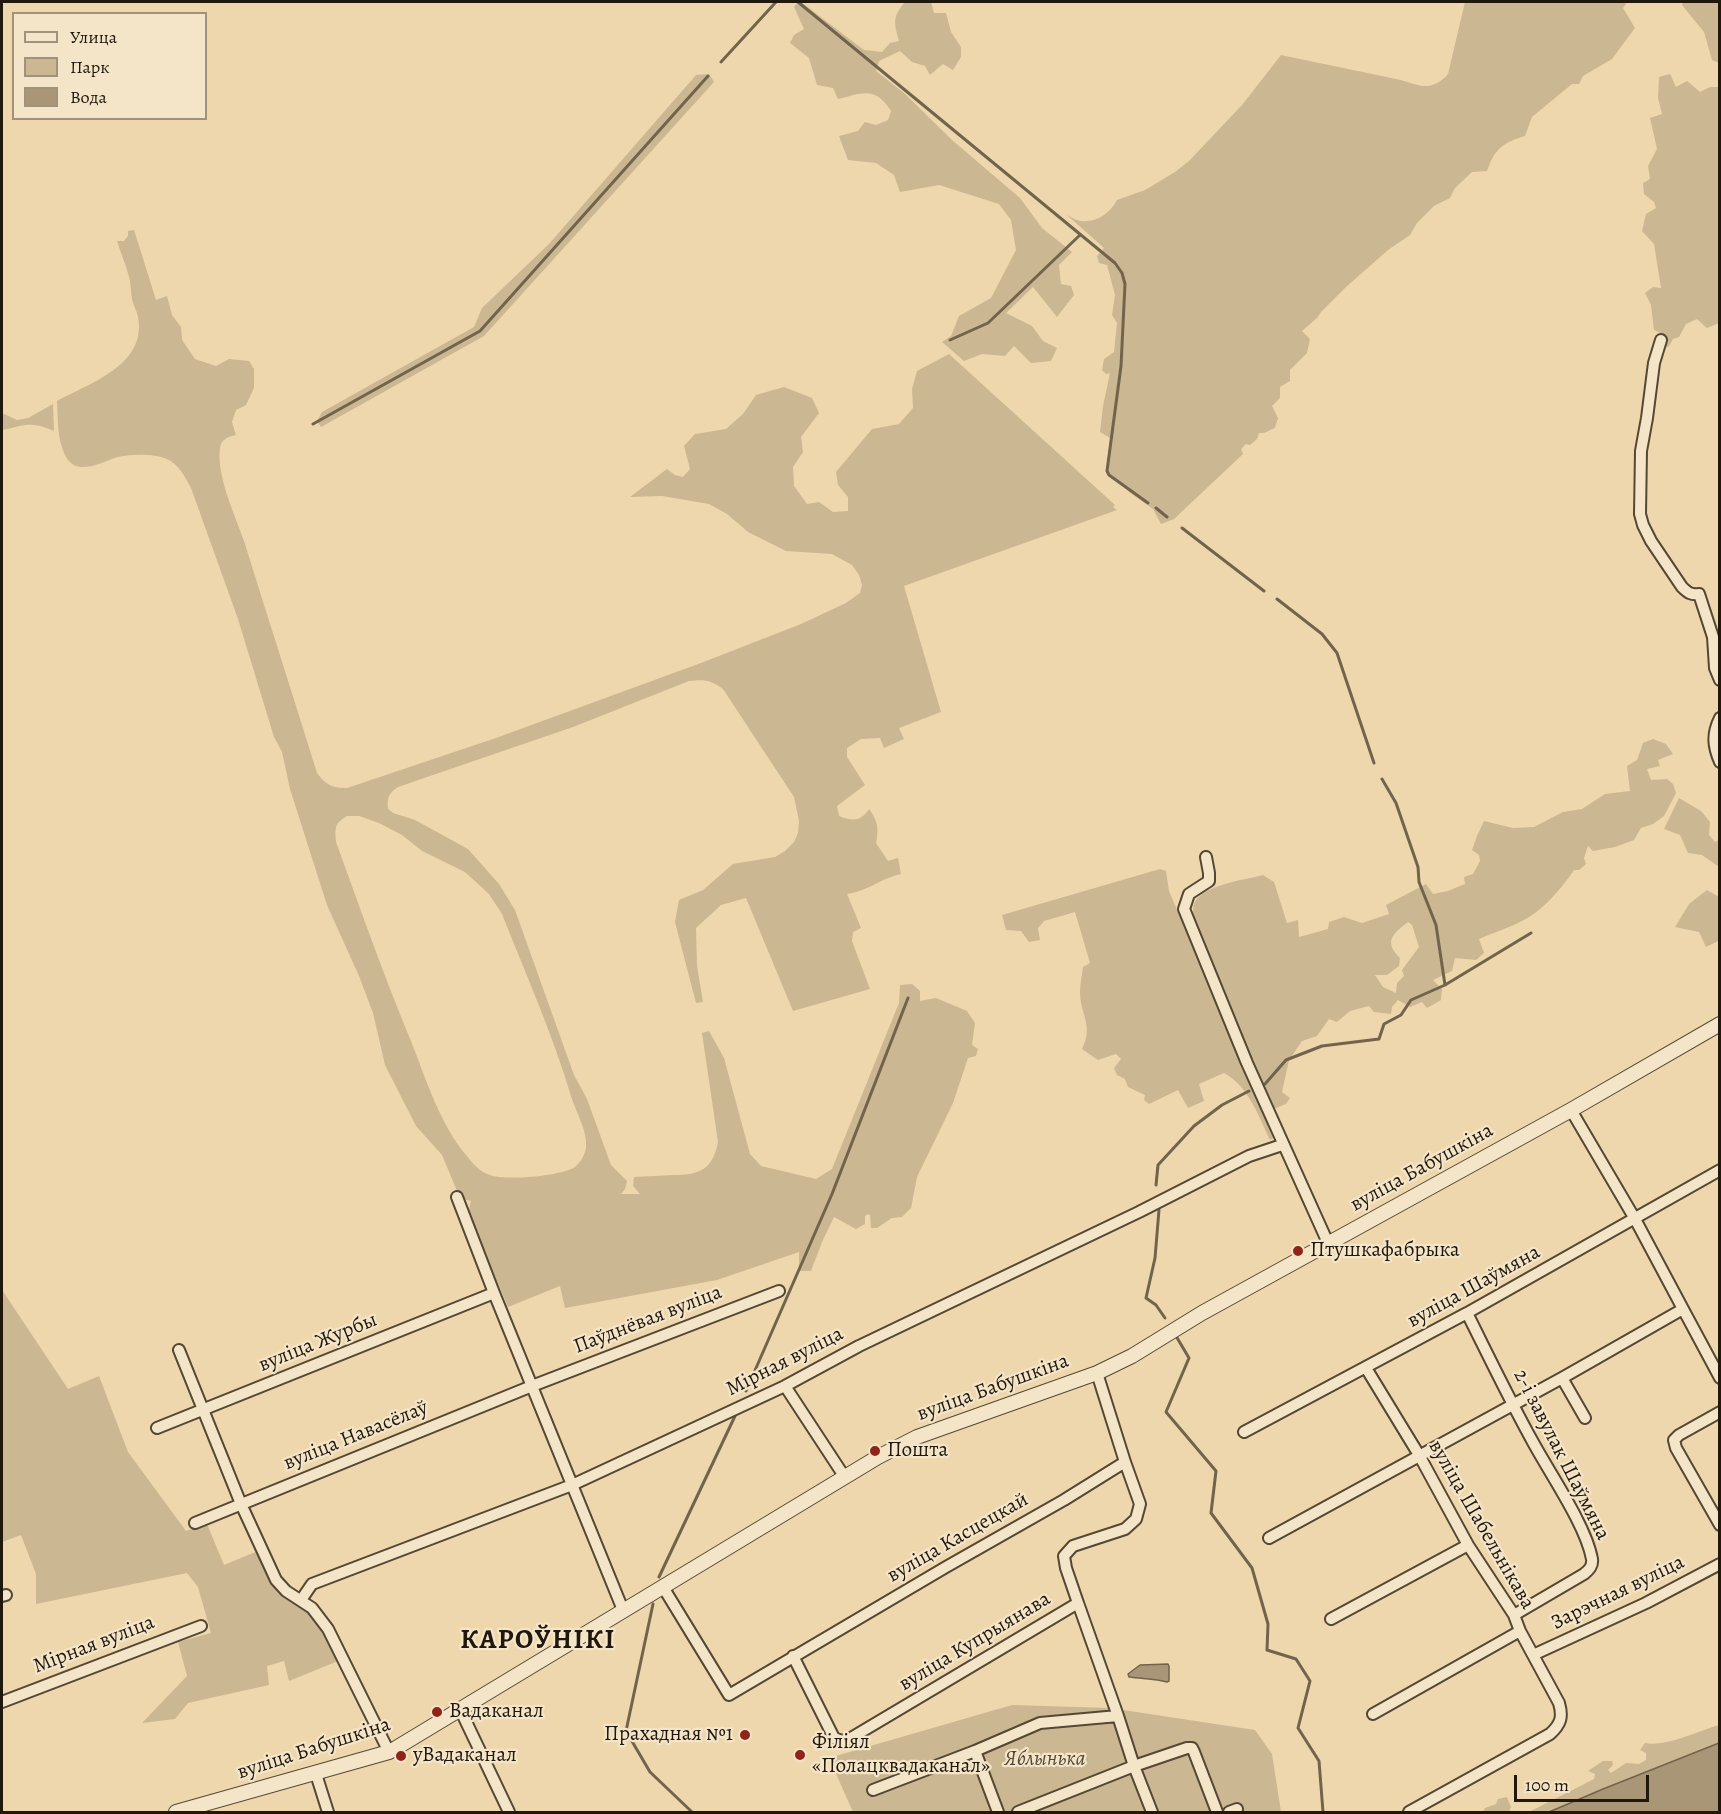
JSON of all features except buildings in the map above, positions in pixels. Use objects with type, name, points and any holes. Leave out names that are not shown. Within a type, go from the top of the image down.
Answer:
[{"type":"street","points":[[1661,340],[1654,363],[1641,451],[1640,514],[1651,541],[1682,587],[1688,593],[1700,594],[1713,638],[1715,668],[1719,680]]},
{"type":"street","points":[[1719,718],[1713,744],[1719,762]]},
{"type":"street","points":[[1206,857],[1209,881],[1189,894],[1184,909],[1247,1063],[1328,1243]]},
{"type":"street","name":"вуліца Бабушкіна","points":[[176,1812],[389,1752],[844,1476],[917,1437],[1097,1373],[1132,1356],[1202,1312],[1570,1110],[1719,1024]]},
{"type":"street","points":[[1570,1110],[1635,1219],[1719,1378]]},
{"type":"street","name":"Мірная вуліца","points":[[301,1600],[312,1584],[572,1485],[785,1386],[859,1346],[1139,1212],[1249,1156],[1282,1144]]},
{"type":"street","name":"вуліца Шаўмяна","points":[[1244,1432],[1467,1313],[1719,1170]]},
{"type":"street","points":[[457,1197],[623,1610]]},
{"type":"street","name":"Паўднёвая вуліца","points":[[532,1386],[779,1291]]},
{"type":"street","name":"вуліца Журбы","points":[[157,1428],[494,1293]]},
{"type":"street","points":[[1269,1538],[1562,1378],[1683,1309]]},
{"type":"street","name":"2-і завулак Шаўмяна","points":[[1467,1313],[1512,1405],[1573,1513],[1586,1540],[1593,1562],[1584,1574],[1514,1615]]},
{"type":"street","points":[[179,1350],[241,1504],[276,1580],[286,1591],[312,1608],[328,1629],[389,1752]]},
{"type":"street","name":"вуліца Шабельнікава","points":[[1366,1368],[1419,1455],[1468,1545],[1514,1615],[1563,1715],[1558,1726],[1550,1734],[1409,1812]]},
{"type":"street","points":[[1097,1373],[1125,1462]]},
{"type":"street","points":[[1562,1378],[1585,1418]]},
{"type":"street","name":"вуліца Навасёлаў","points":[[195,1522],[532,1386]]},
{"type":"street","points":[[785,1386],[844,1476]]},
{"type":"street","points":[[1719,1412],[1674,1440],[1685,1465],[1719,1525]]},
{"type":"street","name":"вуліца Купрыянава","points":[[793,1656],[834,1738],[842,1741],[861,1732],[1078,1603],[1064,1556],[1073,1546],[1125,1529],[1136,1519],[1140,1504],[1125,1462]]},
{"type":"street","name":"вуліца Касцецкай","points":[[663,1587],[729,1695],[1064,1500],[1125,1462]]},
{"type":"street","points":[[1331,1619],[1468,1545]]},
{"type":"street","name":"Зарэчная вуліца","points":[[1533,1655],[1646,1603],[1719,1564]]},
{"type":"street","points":[[1078,1603],[1134,1767],[1152,1812]]},
{"type":"street","name":"Мірная вуліца","points":[[2,1702],[201,1626]]},
{"type":"street","points":[[1373,1714],[1520,1631]]},
{"type":"street","points":[[460,1709],[509,1812]]},
{"type":"street","points":[[873,1790],[1040,1723],[1118,1716]]},
{"type":"street","points":[[1017,1812],[1182,1748],[1191,1748],[1217,1812]]},
{"type":"street","points":[[975,1751],[998,1812]]},
{"type":"street","points":[[316,1774],[328,1812]]},
{"type":"green space","points":[[798,2],[864,50],[882,52],[890,43],[899,41],[895,20],[905,2],[931,2],[934,13],[946,13],[951,32],[961,47],[961,57],[953,70],[943,64],[930,75],[925,66],[912,62],[900,51],[879,61],[876,71],[904,93],[952,140],[1020,198],[1042,228],[1072,252],[1059,265],[1061,284],[1071,286],[1074,295],[1057,317],[1033,287],[1006,313],[1032,326],[1043,341],[1057,348],[1051,361],[1031,363],[1014,346],[1005,356],[982,354],[964,361],[942,342],[951,336],[959,316],[991,298],[1016,250],[1011,220],[999,204],[939,185],[900,192],[894,175],[876,163],[848,160],[839,136],[858,131],[865,122],[876,125],[888,120],[891,111],[874,95],[868,93],[838,99],[833,88],[817,85],[809,58],[790,43],[794,35],[804,29],[794,7]]},
{"type":"green space","points":[[1465,2],[1627,2],[1623,8],[1635,28],[1612,59],[1583,76],[1579,84],[1572,84],[1532,117],[1525,136],[1501,148],[1493,157],[1487,171],[1472,172],[1455,188],[1450,198],[1434,206],[1417,223],[1410,235],[1388,250],[1345,288],[1302,331],[1310,339],[1307,353],[1290,370],[1290,381],[1280,387],[1280,398],[1272,406],[1278,418],[1275,428],[1259,433],[1257,439],[1241,449],[1243,454],[1174,519],[1161,524],[1153,509],[1129,492],[1107,471],[1110,438],[1100,432],[1110,373],[1106,374],[1102,370],[1104,359],[1114,352],[1117,323],[1112,315],[1115,295],[1107,265],[1099,263],[1097,256],[1104,248],[1067,215],[1081,221],[1093,220],[1111,209],[1117,200],[1145,190],[1175,172],[1189,161],[1242,105],[1281,55],[1420,86],[1437,83],[1448,74]]},
{"type":"green space","points":[[1683,2],[1719,2],[1719,63],[1712,60],[1704,32],[1682,5]]},
{"type":"green space","points":[[709,74],[714,82],[484,336],[321,427],[317,421],[322,412],[474,327],[482,308],[549,244],[696,75]]},
{"type":"green space","points":[[1670,74],[1676,87],[1687,81],[1700,92],[1710,87],[1719,87],[1719,323],[1707,328],[1697,319],[1686,324],[1679,337],[1673,339],[1665,348],[1662,346],[1663,334],[1654,330],[1651,305],[1645,293],[1653,287],[1661,288],[1654,244],[1642,231],[1646,214],[1656,208],[1654,202],[1644,194],[1643,183],[1650,179],[1648,166],[1657,149],[1650,118],[1662,114],[1658,98],[1659,77]]},
{"type":"green space","points":[[134,230],[156,300],[167,296],[172,315],[181,327],[182,340],[195,359],[216,366],[229,359],[249,361],[254,369],[254,388],[246,405],[236,410],[232,422],[236,435],[225,439],[221,445],[221,470],[227,495],[244,541],[317,773],[326,783],[333,786],[347,788],[496,738],[701,663],[801,624],[846,603],[860,593],[862,585],[852,565],[832,554],[786,551],[748,532],[727,514],[709,504],[662,496],[630,497],[667,469],[683,477],[690,469],[684,446],[695,434],[726,429],[743,414],[756,395],[784,387],[812,398],[819,413],[801,437],[803,452],[793,467],[794,486],[807,504],[819,502],[833,512],[848,511],[848,497],[838,485],[836,472],[872,429],[899,424],[913,408],[912,389],[917,371],[949,354],[1115,505],[1113,507],[1117,510],[904,586],[941,712],[899,728],[904,739],[884,748],[880,738],[861,739],[847,748],[847,757],[865,785],[837,806],[839,816],[848,819],[859,818],[869,809],[877,825],[876,843],[888,861],[898,858],[901,874],[847,894],[861,928],[853,932],[852,941],[870,989],[793,1011],[746,898],[721,905],[696,928],[697,966],[703,1002],[696,1003],[675,922],[679,900],[703,890],[733,864],[775,857],[785,851],[794,842],[798,833],[799,821],[794,797],[723,689],[711,682],[689,681],[573,727],[398,787],[388,799],[388,809],[393,813],[415,820],[468,849],[499,884],[515,910],[574,1075],[587,1099],[611,1165],[627,1181],[621,1194],[640,1194],[633,1186],[634,1177],[691,1174],[704,1169],[713,1159],[718,1142],[702,1033],[709,1031],[724,1058],[750,1154],[761,1166],[816,1179],[832,1169],[899,1003],[900,985],[912,984],[920,991],[920,1001],[936,998],[967,1011],[975,1023],[972,1045],[978,1049],[976,1056],[968,1058],[953,1103],[917,1177],[911,1208],[902,1217],[892,1218],[877,1228],[871,1228],[868,1214],[865,1216],[865,1224],[856,1229],[834,1217],[811,1271],[799,1271],[799,1252],[717,1280],[565,1308],[560,1286],[508,1307],[468,1213],[471,1201],[460,1198],[442,1155],[416,1126],[385,1065],[373,1013],[327,905],[290,789],[282,752],[274,737],[238,619],[191,488],[178,467],[167,459],[146,455],[124,456],[97,465],[82,467],[70,462],[62,449],[58,429],[57,401],[100,379],[125,360],[134,348],[138,334],[138,317],[132,299],[130,281],[117,241],[124,241],[128,236],[128,231]],"holes":[[[347,816],[359,816],[402,835],[422,851],[465,872],[489,894],[502,914],[548,1028],[583,1129],[586,1142],[585,1151],[575,1167],[558,1173],[533,1177],[497,1177],[483,1172],[474,1164],[449,1131],[429,1089],[336,842],[336,830],[340,821]]]},
{"type":"green space","points":[[53,404],[54,431],[29,425],[2,430],[2,413],[17,420],[28,418]]},
{"type":"green space","points":[[1653,739],[1666,744],[1673,754],[1658,760],[1660,766],[1647,769],[1651,780],[1667,779],[1673,784],[1676,793],[1664,816],[1653,824],[1641,828],[1634,840],[1615,847],[1593,851],[1588,846],[1584,858],[1586,864],[1579,870],[1574,870],[1541,909],[1522,921],[1479,939],[1484,953],[1476,960],[1455,958],[1452,971],[1433,980],[1442,989],[1441,1000],[1427,1008],[1422,1002],[1410,1007],[1398,1000],[1392,1007],[1391,1014],[1374,1012],[1369,1006],[1350,1011],[1337,1022],[1329,1019],[1317,1036],[1302,1041],[1289,1060],[1282,1092],[1290,1098],[1286,1104],[1273,1109],[1194,923],[1193,906],[1198,898],[1214,888],[1263,875],[1274,882],[1287,923],[1298,920],[1299,937],[1328,929],[1329,922],[1344,917],[1362,923],[1389,914],[1386,905],[1426,884],[1433,894],[1465,884],[1464,877],[1473,874],[1480,861],[1479,855],[1472,850],[1484,821],[1513,828],[1534,827],[1563,812],[1582,809],[1605,794],[1630,791],[1627,766],[1637,760],[1643,743]],"holes":[[[1408,922],[1412,925],[1419,947],[1402,970],[1404,976],[1397,983],[1396,993],[1383,987],[1375,975],[1387,975],[1399,966],[1400,958],[1392,947],[1392,938]]]},
{"type":"green space","points":[[1679,798],[1701,811],[1710,822],[1709,835],[1715,842],[1719,840],[1719,867],[1702,855],[1688,853],[1680,835],[1664,829]]},
{"type":"green space","points":[[1160,869],[1166,871],[1169,891],[1273,1138],[1270,1140],[1246,1094],[1233,1079],[1224,1073],[1199,1084],[1204,1101],[1188,1108],[1178,1090],[1149,1104],[1144,1100],[1145,1095],[1128,1087],[1125,1079],[1117,1075],[1114,1068],[1121,1059],[1116,1054],[1098,1060],[1082,1049],[1087,1026],[1080,986],[1083,967],[1090,963],[1075,912],[1044,921],[1038,928],[1040,940],[1029,942],[1021,931],[1006,930],[1002,915]]},
{"type":"green space","points":[[1707,890],[1719,897],[1720,940],[1706,947],[1699,932],[1675,927],[1689,904]]},
{"type":"green space","points":[[2,1290],[68,1389],[99,1376],[128,1452],[186,1531],[207,1524],[224,1565],[258,1551],[275,1588],[286,1599],[307,1611],[320,1628],[338,1661],[289,1681],[284,1661],[267,1666],[269,1685],[188,1703],[175,1719],[142,1723],[187,1676],[178,1642],[211,1633],[198,1587],[187,1573],[36,1604],[36,1574],[21,1535],[2,1542]]},
{"type":"green space","name":"Яблынька","points":[[1012,1705],[1110,1708],[1255,1730],[1272,1754],[1281,1812],[853,1812],[829,1758]]},
{"type":"green space","points":[[1719,1725],[1719,1743],[1549,1812],[1529,1812],[1594,1779],[1595,1774],[1588,1771],[1603,1761],[1612,1761],[1613,1765],[1608,1770],[1611,1773],[1626,1763],[1639,1764],[1646,1760],[1646,1753],[1640,1750],[1645,1743],[1673,1741]]},
{"type":"green space","points":[[1507,1797],[1511,1807],[1509,1812],[1483,1812],[1485,1808],[1496,1804],[1498,1799]]},
{"type":"water","points":[[1168,1664],[1169,1681],[1167,1682],[1129,1677],[1128,1674],[1140,1665]]},
{"type":"water","points":[[1719,1743],[1719,1812],[1549,1812],[1603,1789]]},
{"type":"waterway","points":[[721,62],[776,2]]},
{"type":"waterway","points":[[798,2],[1115,263],[1122,273],[1125,284],[1121,366],[1107,471],[1109,475],[1148,503]]},
{"type":"waterway","points":[[313,424],[480,331],[708,76]]},
{"type":"waterway","points":[[950,340],[988,323],[1080,235]]},
{"type":"waterway","points":[[1156,508],[1167,517]]},
{"type":"waterway","points":[[1182,528],[1264,591]]},
{"type":"waterway","points":[[1277,599],[1322,634],[1337,653],[1374,763]]},
{"type":"waterway","points":[[1382,779],[1396,803],[1418,867],[1419,882],[1436,925],[1445,985]]},
{"type":"waterway","points":[[1265,1084],[1286,1060],[1322,1046],[1379,1039],[1384,1024],[1401,1015],[1411,1000],[1445,985],[1531,933]]},
{"type":"waterway","points":[[746,1391],[832,1194],[908,998]]},
{"type":"waterway","points":[[1156,1185],[1158,1165],[1194,1126],[1222,1105],[1249,1091]]},
{"type":"waterway","points":[[1159,1210],[1155,1258],[1146,1298],[1156,1305],[1165,1318]]},
{"type":"waterway","points":[[1176,1336],[1189,1358],[1166,1412],[1216,1471],[1211,1513],[1252,1568],[1268,1624],[1267,1650],[1296,1659],[1310,1681],[1298,1728],[1319,1761],[1323,1812]]},
{"type":"waterway","points":[[659,1577],[735,1416]]},
{"type":"waterway","points":[[653,1604],[626,1731],[650,1772],[692,1812]]},
{"type":"place","name":"Птушкафабрыка","points":[[1298,1251]]},
{"type":"place","name":"Пошта","points":[[875,1451]]},
{"type":"place","name":"Вадаканал","points":[[437,1712]]},
{"type":"place","name":"Прахадная №1","points":[[745,1735]]},
{"type":"place","name":"Філіял «Полацквадаканал»","points":[[800,1755]]},
{"type":"place","name":"уВадаканал","points":[[401,1756]]},
{"type":"district","name":"КАРОЎНІКІ","points":[[538,1641]]}]
